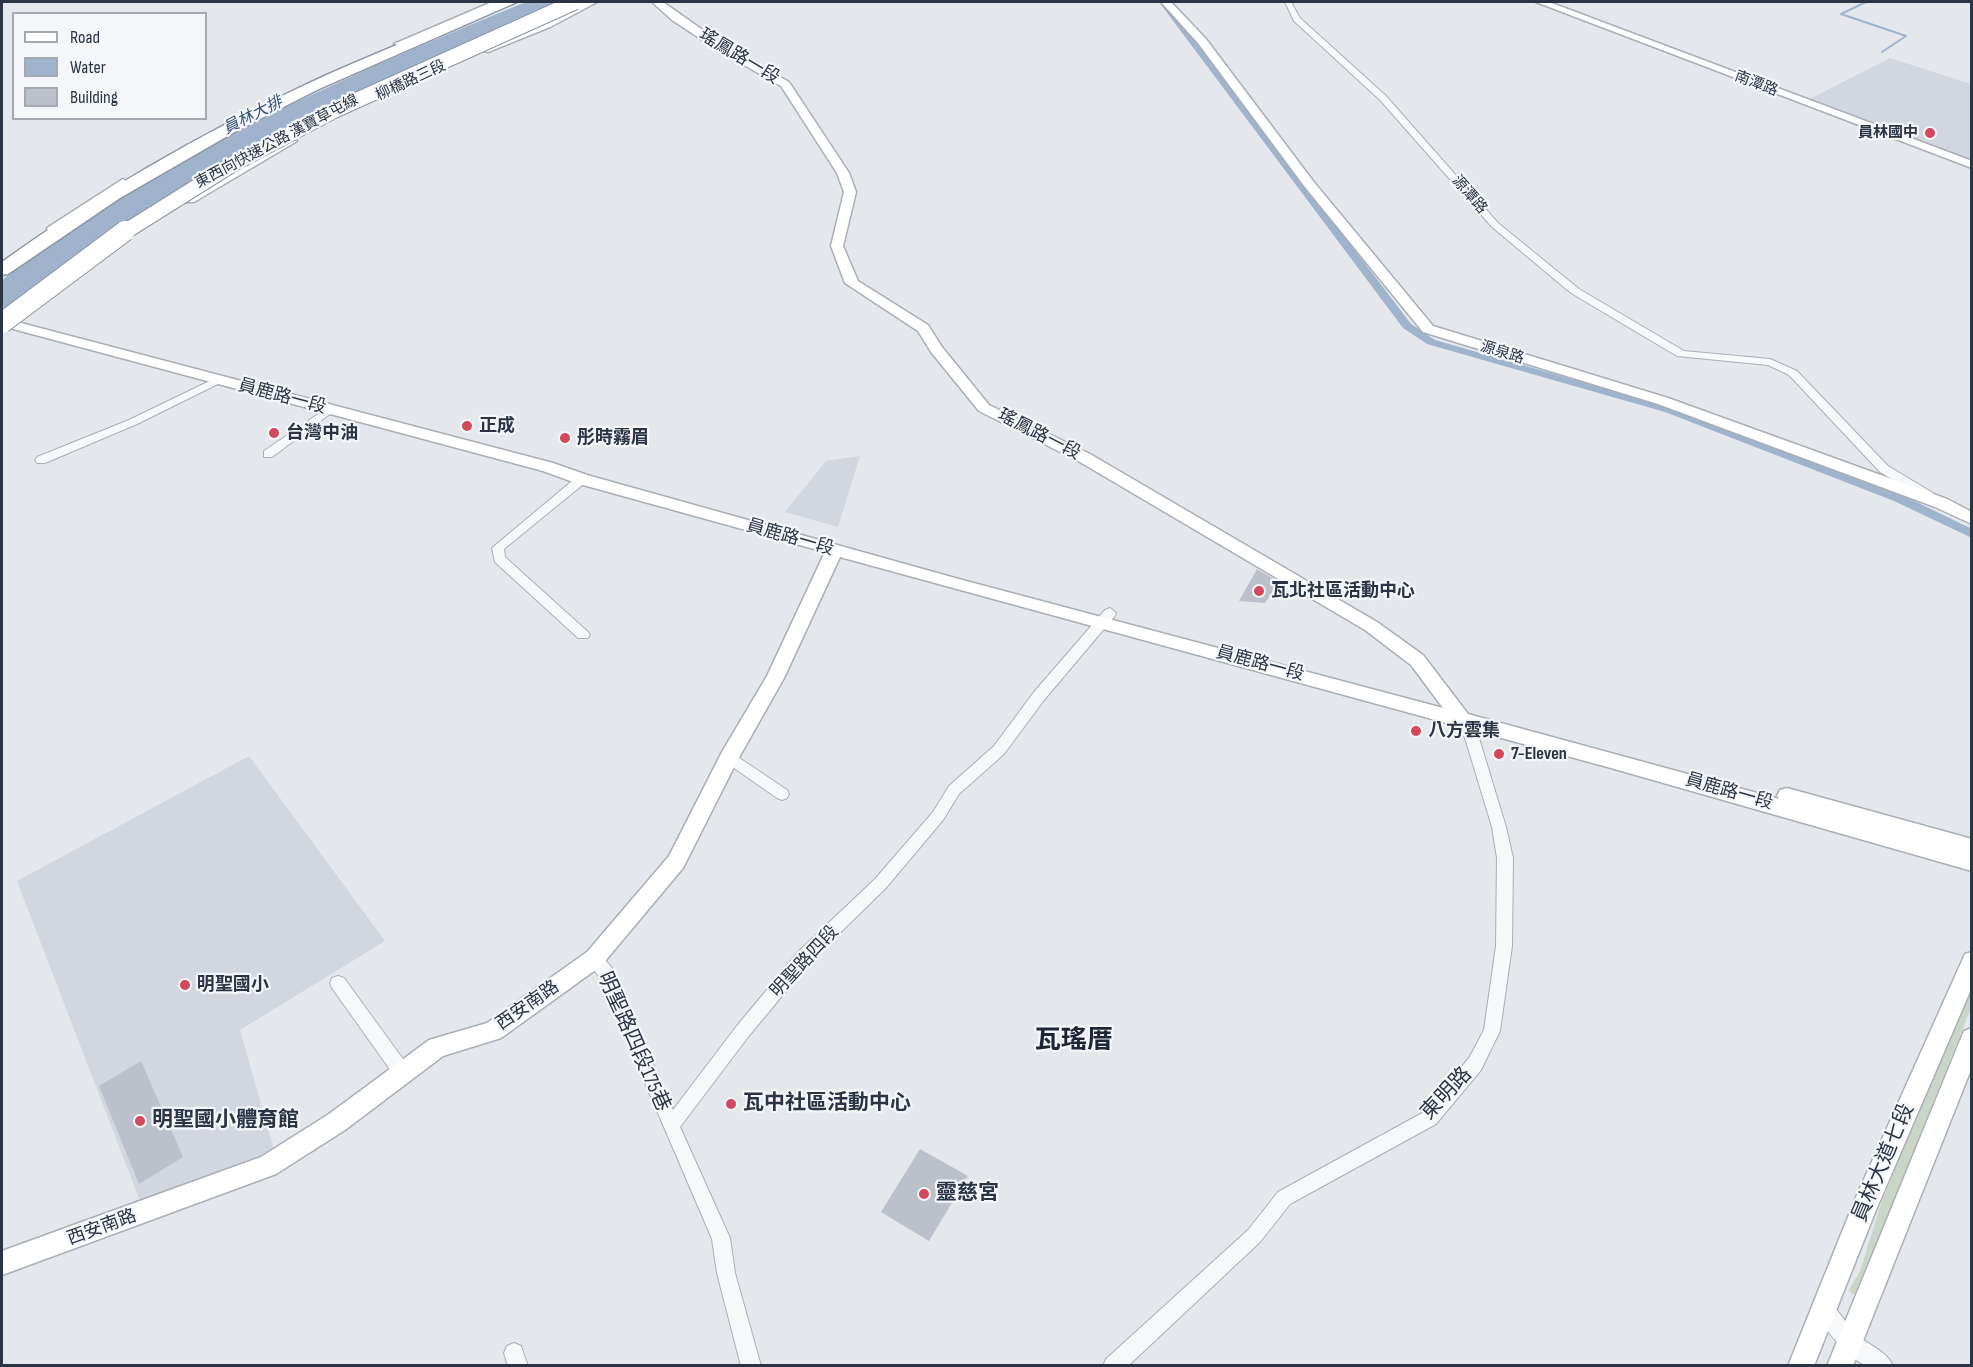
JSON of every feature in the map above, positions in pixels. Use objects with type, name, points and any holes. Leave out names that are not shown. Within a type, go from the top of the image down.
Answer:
[{"type":"highway","name":"東西向快速公路 漢寶草屯線","points":[[2,270],[132,184],[264,110],[350,70],[510,2]]},
{"type":"highway","name":"東西向快速公路 漢寶草屯線","points":[[6,324],[52,281],[136,222],[246,157],[386,85],[535,22],[575,2]]},
{"type":"main road","points":[[2,264],[83,206],[175,152],[305,85],[500,2]]},
{"type":"main road","name":"柳橋路三段","points":[[2,339],[6,324],[122,242],[189,199],[303,134],[392,89],[546,26],[591,2]]},
{"type":"main road","name":"瑤鳳路一段","points":[[657,2],[676,18],[720,47],[785,84],[843,172],[850,192],[842,234],[837,246],[852,283],[923,328],[936,349],[984,408],[1085,458],[1371,626],[1417,660],[1461,718]]},
{"type":"main road","name":"源泉路","points":[[1166,2],[1202,41],[1309,184],[1428,329],[1441,335],[1663,401],[1941,503],[1971,519]]},
{"type":"main road","name":"南潭路","points":[[1541,2],[1971,165]]},
{"type":"main road","name":"員鹿路一段","points":[[6,324],[548,467],[582,479],[834,551],[1447,702],[1971,847]]},
{"type":"main road","name":"員鹿路一段","points":[[548,467],[581,470],[1748,797],[1971,863]]},
{"type":"main road","name":"西安南路","points":[[2,1263],[268,1166],[337,1122],[436,1047],[493,1031],[594,959],[653,892],[676,862],[729,757],[775,678],[834,551]]},
{"type":"main road","name":"員林大道七段","points":[[1801,1365],[1865,1206],[1971,961]]},
{"type":"main road","name":"員林大道七段","points":[[1840,1365],[1971,1038]]},
{"type":"street","name":"源潭路","points":[[1288,2],[1297,19],[1383,98],[1496,225],[1575,291],[1681,354],[1770,363],[1794,373],[1884,469],[1941,503]]},
{"type":"street","points":[[41,460],[133,423],[218,380]]},
{"type":"street","points":[[268,454],[330,409]]},
{"type":"street","points":[[582,479],[498,548],[499,560],[583,635]]},
{"type":"street","name":"明聖路四段","points":[[671,1126],[742,1032],[805,956],[880,884],[938,816],[963,779],[999,750],[1039,696],[1107,618]]},
{"type":"street","name":"東明路","points":[[1113,1365],[1254,1236],[1284,1198],[1430,1118],[1475,1064],[1492,1031],[1504,946],[1505,858],[1499,827],[1472,738],[1461,718]]},
{"type":"street","points":[[729,757],[782,794]]},
{"type":"street","name":"明聖路四段175巷","points":[[594,959],[606,973],[671,1126]]},
{"type":"street","points":[[338,983],[402,1072]]},
{"type":"street","points":[[671,1126],[721,1238],[726,1273],[751,1365]]},
{"type":"street","points":[[1824,1310],[1850,1342],[1883,1365]]},
{"type":"shaded area","name":"員林國中","points":[[1890,58],[1971,84],[1971,164],[1804,102]]},
{"type":"shaded area","points":[[860,456],[838,527],[785,512],[826,461]]},
{"type":"shaded area","name":"明聖國小","points":[[249,756],[385,941],[240,1030],[274,1150],[140,1201],[17,881]]},
{"type":"green space","points":[[1971,983],[1971,1008],[1857,1293],[1853,1294],[1849,1290],[1860,1271],[1882,1201]]},
{"type":"water","points":[[526,2],[570,2],[236,155],[28,290],[2,314],[2,280],[65,231],[104,205],[206,147],[311,95]]},
{"type":"building","name":"瓦北社區活動中心","points":[[1257,569],[1279,582],[1265,603],[1239,601]]},
{"type":"building","name":"明聖國小體育館","points":[[141,1061],[183,1157],[139,1184],[99,1086]]},
{"type":"building","name":"靈慈宮","points":[[920,1149],[968,1176],[929,1241],[881,1212]]},
{"type":"waterway","points":[[1162,2],[1407,326],[1431,342],[1669,410],[1898,498],[1972,534]]},
{"type":"waterway","points":[[1866,2],[1841,14],[1906,36],[1882,52]]},
{"type":"place","name":"員林國中","points":[[1930,133]]},
{"type":"place","name":"正成","points":[[467,426]]},
{"type":"place","name":"台灣中油","points":[[274,433]]},
{"type":"place","name":"彤時霧眉","points":[[565,438]]},
{"type":"place","name":"瓦北社區活動中心","points":[[1259,591]]},
{"type":"place","name":"八方雲集","points":[[1416,731]]},
{"type":"place","name":"7-Eleven","points":[[1499,754]]},
{"type":"place","name":"明聖國小","points":[[185,985]]},
{"type":"place","name":"瓦中社區活動中心","points":[[731,1104]]},
{"type":"place","name":"明聖國小體育館","points":[[140,1121]]},
{"type":"place","name":"靈慈宮","points":[[924,1194]]},
{"type":"district","name":"瓦瑤厝","points":[[1074,1041]]},
{"type":"water label","name":"員林大排","points":[[253,116]]}]
